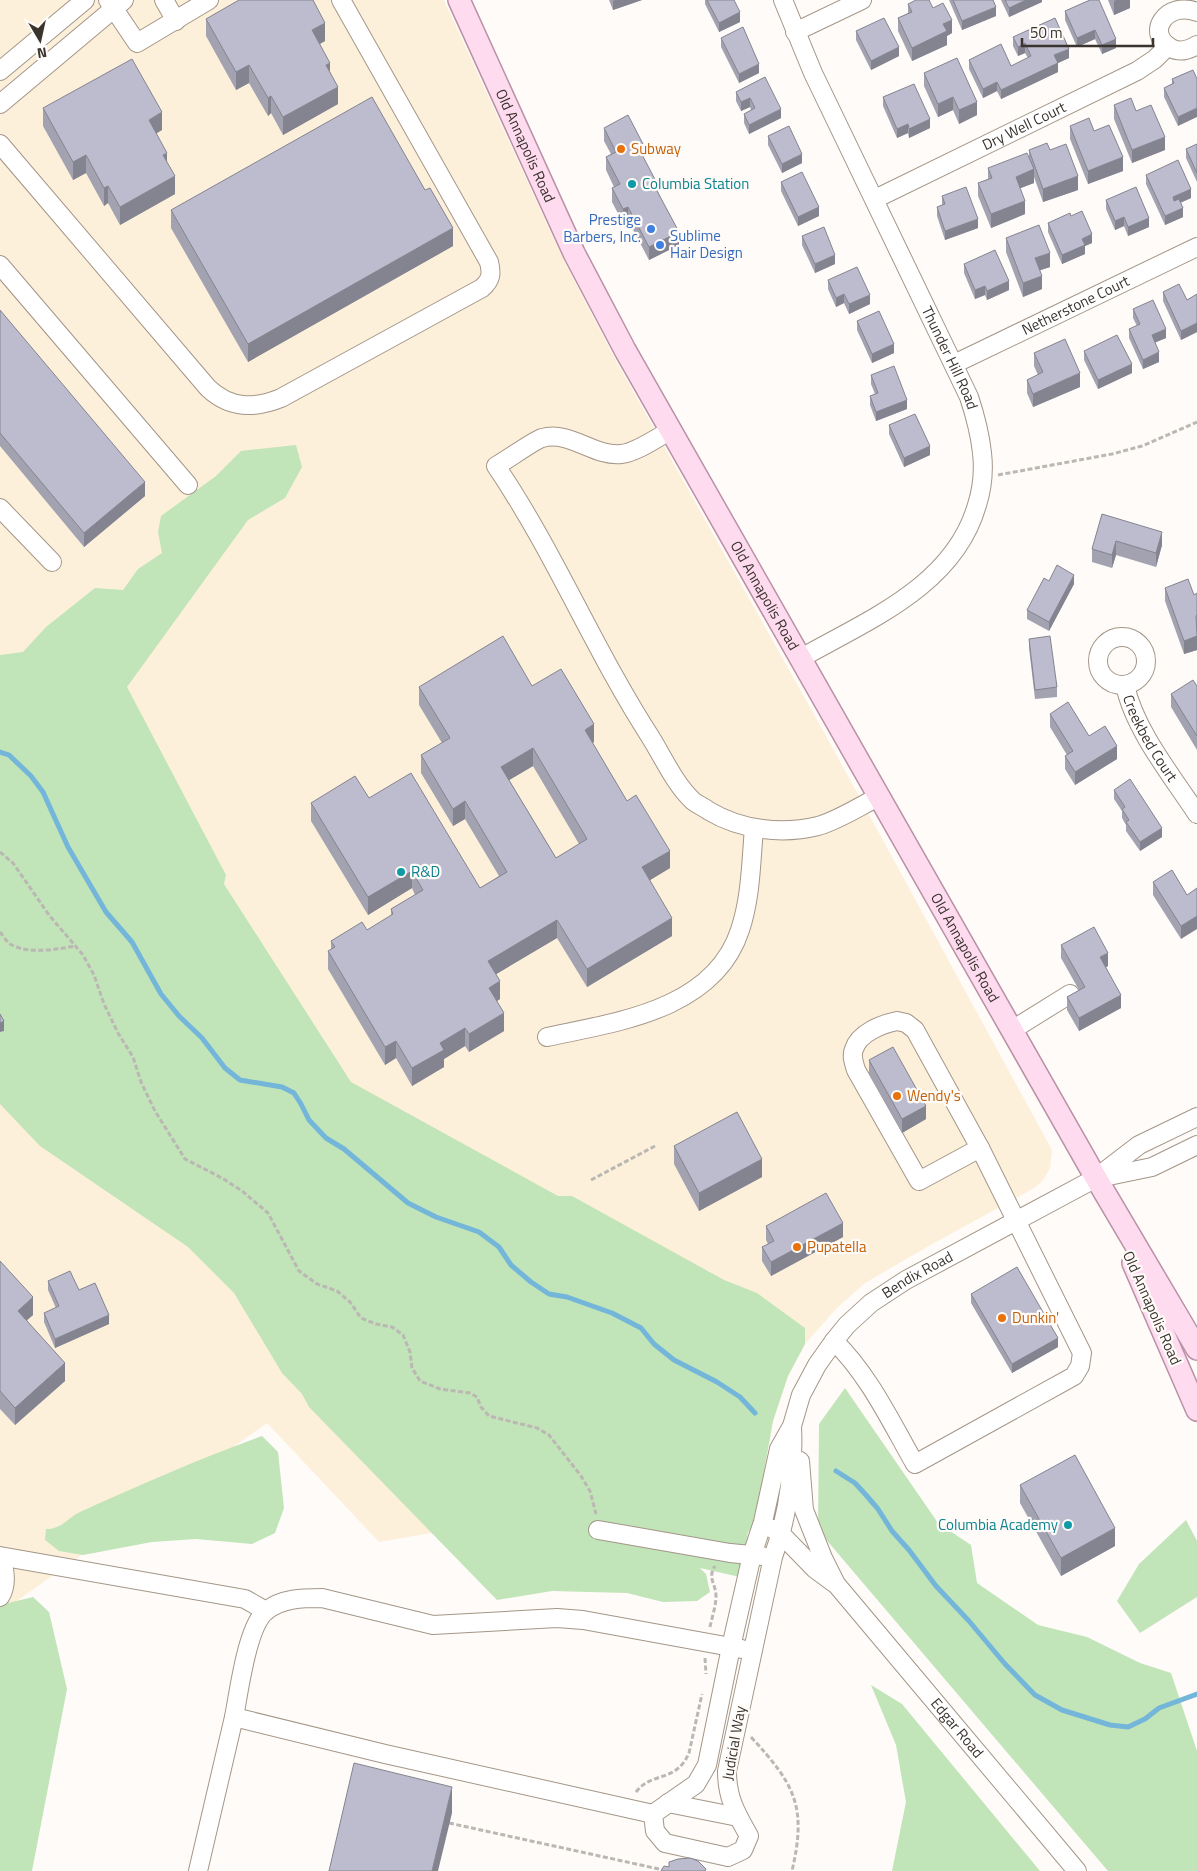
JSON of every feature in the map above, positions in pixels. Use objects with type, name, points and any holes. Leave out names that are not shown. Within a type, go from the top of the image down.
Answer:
[{"type":"main road","name":"Old Annapolis Road","points":[[459,0],[574,252],[669,431],[880,796],[1096,1178],[1197,1349]]},
{"type":"main road","name":"Old Annapolis Road","points":[[1096,1178],[1197,1410]]},
{"type":"street","points":[[25,82],[3,63],[85,0]]},
{"type":"street","points":[[164,0],[176,21]]},
{"type":"street","points":[[0,104],[115,3],[137,43],[209,0]]},
{"type":"street","points":[[0,144],[202,381],[219,398],[237,404],[253,405],[281,398],[482,288],[490,281],[492,272],[489,262],[341,0]]},
{"type":"street","name":"Thunder Hill Road","points":[[783,0],[813,74],[969,397],[983,454],[980,496],[973,520],[959,544],[944,564],[926,582],[900,602],[801,658]]},
{"type":"street","points":[[795,32],[862,0]]},
{"type":"street","points":[[1197,12],[1184,6],[1177,6],[1164,14],[1159,27],[1163,41],[1175,50],[1183,51],[1197,44]]},
{"type":"street","name":"Dry Well Court","points":[[874,199],[1137,72],[1155,59],[1168,46]]},
{"type":"street","name":"Netherstone Court","points":[[954,364],[1197,247]]},
{"type":"street","points":[[0,265],[188,485]]},
{"type":"street","points":[[669,431],[641,447],[621,454],[605,452],[559,436],[542,438],[496,466],[521,503],[539,535],[632,709],[681,786],[694,801],[728,821],[754,828],[772,830],[800,829],[819,825],[880,796]]},
{"type":"street","points":[[0,508],[52,562]]},
{"type":"street","name":"Creekbed Court","points":[[1125,685],[1128,701],[1138,723],[1197,814]]},
{"type":"street","points":[[547,1038],[625,1020],[662,1008],[690,993],[714,973],[727,956],[740,931],[748,898],[754,828]]},
{"type":"street","points":[[1012,1030],[1070,994]]},
{"type":"street","points":[[834,1341],[848,1354],[861,1371],[915,1464],[1002,1418],[1074,1376],[1080,1366],[1082,1353],[980,1148],[915,1030],[906,1022],[897,1021],[880,1026],[860,1039],[854,1050],[853,1060],[856,1070],[919,1181],[980,1148]]},
{"type":"street","points":[[1096,1178],[1139,1145],[1197,1116]]},
{"type":"street","points":[[1096,1178],[1152,1167],[1197,1145]]},
{"type":"street","name":"Bendix Road","points":[[731,1647],[752,1555],[763,1522],[779,1449],[792,1426],[801,1395],[834,1341],[847,1325],[878,1299],[906,1280],[1096,1178]]},
{"type":"street","name":"Bendix Road","points":[[752,1652],[773,1557],[782,1534],[793,1451],[792,1426]]},
{"type":"street","name":"Edgar Road","points":[[792,1426],[801,1463],[804,1510],[823,1558],[836,1584],[1077,1871]]},
{"type":"street","name":"Edgar Road","points":[[763,1522],[782,1534],[815,1569],[836,1584]]},
{"type":"street","points":[[598,1530],[730,1553],[773,1557]]},
{"type":"street","points":[[0,1598],[4,1591],[5,1578],[0,1557],[244,1599],[266,1611]]},
{"type":"street","points":[[198,1871],[251,1638],[257,1622],[266,1611],[282,1602],[303,1598],[322,1598],[433,1625],[558,1618],[583,1620],[752,1652]]},
{"type":"street","name":"Judicial Way","points":[[731,1647],[706,1765],[696,1784],[653,1814],[654,1831],[664,1843],[728,1857],[744,1850],[749,1836],[738,1817],[727,1790],[727,1771],[752,1652]]},
{"type":"street","points":[[234,1717],[383,1762],[653,1814]]},
{"type":"street","points":[[668,1802],[738,1817]]},
{"type":"path","points":[[982,477],[1112,454],[1142,446],[1197,422]]},
{"type":"path","points":[[0,852],[13,863],[49,915],[84,955],[94,975],[104,1004],[118,1033],[133,1057],[141,1082],[155,1110],[185,1159],[222,1178],[242,1191],[268,1213],[299,1271],[317,1284],[337,1291],[350,1302],[361,1318],[376,1324],[392,1327],[403,1335],[410,1352],[412,1368],[420,1381],[440,1389],[470,1393],[477,1397],[481,1407],[489,1416],[536,1428],[549,1435],[581,1476],[590,1491],[596,1510],[598,1530]]},
{"type":"path","points":[[0,932],[10,944],[26,949],[48,950],[76,946]]},
{"type":"path","points":[[591,1180],[654,1146]]},
{"type":"path","points":[[709,1630],[716,1593],[711,1579],[712,1572],[715,1566],[721,1563]]},
{"type":"path","points":[[704,1655],[707,1672],[705,1681]]},
{"type":"path","points":[[634,1800],[636,1792],[646,1783],[672,1774],[685,1762],[689,1753],[703,1690]]},
{"type":"path","points":[[746,1731],[784,1776],[794,1796],[799,1824],[797,1848],[792,1871]]},
{"type":"path","points":[[449,1823],[668,1871]]},
{"type":"shaded area","points":[[0,0],[444,0],[563,259],[614,357],[825,734],[1052,1150],[1050,1168],[1044,1179],[1036,1187],[865,1283],[837,1308],[805,1344],[788,1376],[773,1421],[754,1526],[565,1510],[379,1542],[267,1423],[0,1613]]},
{"type":"green space","points":[[296,445],[302,467],[285,498],[248,520],[127,687],[226,875],[224,884],[351,1082],[558,1196],[572,1196],[724,1280],[757,1293],[805,1328],[805,1344],[788,1376],[773,1421],[754,1526],[748,1532],[740,1577],[700,1568],[706,1574],[710,1592],[697,1601],[663,1602],[627,1593],[552,1591],[497,1600],[309,1407],[302,1394],[282,1373],[234,1293],[188,1247],[40,1146],[0,1104],[0,655],[23,652],[46,627],[95,588],[123,590],[138,569],[162,553],[158,532],[161,516],[216,476],[241,451]]},
{"type":"green space","points":[[845,1388],[938,1523],[971,1545],[977,1583],[1038,1625],[1087,1637],[1140,1663],[1171,1673],[1197,1751],[1197,1871],[1108,1871],[818,1530],[819,1424]]},
{"type":"green space","points":[[262,1436],[278,1452],[284,1508],[275,1533],[252,1544],[196,1539],[152,1542],[83,1555],[59,1551],[45,1540],[46,1529],[61,1525],[82,1511],[217,1453]]},
{"type":"green space","points":[[1186,1520],[1197,1541],[1197,1597],[1140,1633],[1117,1601],[1139,1564]]},
{"type":"green space","points":[[33,1597],[49,1612],[67,1689],[32,1871],[0,1871],[0,1605]]},
{"type":"green space","points":[[871,1685],[902,1704],[1040,1871],[892,1871],[906,1802],[896,1745]]},
{"type":"building","points":[[239,0],[313,0],[325,23],[312,30],[330,63],[326,65],[338,87],[283,117],[271,96],[268,98],[249,65],[236,72],[206,19]]},
{"type":"building","points":[[707,0],[734,0],[740,12],[719,23]]},
{"type":"building","points":[[916,0],[929,0],[933,8],[943,3],[952,20],[943,24],[947,31],[912,48],[898,18],[912,12],[908,4]]},
{"type":"building","points":[[953,0],[993,0],[996,7],[962,21]]},
{"type":"building","points":[[1005,0],[1026,0],[1009,8]]},
{"type":"building","points":[[1090,0],[1099,0],[1116,39],[1102,45],[1095,30],[1077,38],[1065,11]]},
{"type":"building","points":[[884,18],[899,47],[871,61],[856,31]]},
{"type":"building","points":[[1055,18],[1069,49],[1054,55],[1058,63],[1001,90],[997,82],[983,89],[969,60],[1001,44],[1011,66],[1031,56],[1025,43],[1018,47],[1013,37]]},
{"type":"building","points":[[743,27],[759,64],[739,74],[721,38]]},
{"type":"building","points":[[957,58],[977,102],[959,110],[953,97],[938,104],[924,73]]},
{"type":"building","points":[[132,59],[162,112],[149,120],[167,153],[163,155],[175,176],[120,207],[108,186],[104,188],[86,155],[73,162],[43,108]]},
{"type":"building","points":[[1193,70],[1197,79],[1197,108],[1178,117],[1164,88],[1174,83],[1172,79]]},
{"type":"building","points":[[765,77],[781,109],[749,125],[744,114],[755,108],[750,98],[741,102],[736,92]]},
{"type":"building","points":[[914,84],[930,119],[909,129],[908,124],[897,129],[883,97]]},
{"type":"building","points":[[372,97],[425,190],[430,188],[453,228],[248,344],[171,210]]},
{"type":"building","points":[[1131,98],[1136,111],[1151,105],[1165,137],[1132,150],[1114,105]]},
{"type":"building","name":"Columbia Station","points":[[628,115],[643,144],[638,147],[659,187],[656,189],[679,232],[649,247],[628,207],[623,209],[612,188],[620,184],[606,157],[616,152],[604,128]]},
{"type":"building","points":[[1089,118],[1094,131],[1109,125],[1123,157],[1088,171],[1070,126]]},
{"type":"building","points":[[789,126],[802,154],[782,164],[768,136]]},
{"type":"building","points":[[1047,143],[1050,150],[1066,144],[1078,176],[1043,189],[1029,150]]},
{"type":"building","points":[[1197,144],[1197,173],[1186,149]]},
{"type":"building","points":[[1027,153],[1034,169],[1016,177],[1025,201],[991,214],[978,183],[992,178],[988,168]]},
{"type":"building","points":[[1178,160],[1191,189],[1173,197],[1174,201],[1179,199],[1183,208],[1165,216],[1146,175]]},
{"type":"building","points":[[802,172],[819,207],[798,217],[781,182]]},
{"type":"building","points":[[966,187],[978,219],[945,231],[937,207],[945,204],[942,196]]},
{"type":"building","points":[[1136,187],[1149,218],[1128,227],[1124,217],[1115,221],[1106,200]]},
{"type":"building","points":[[1082,211],[1092,234],[1082,239],[1085,245],[1062,255],[1048,223],[1070,213],[1071,216]]},
{"type":"building","points":[[1039,225],[1050,253],[1035,258],[1042,276],[1023,283],[1006,238]]},
{"type":"building","points":[[824,227],[835,255],[815,264],[802,236]]},
{"type":"building","points":[[995,250],[1009,281],[987,291],[985,286],[975,290],[964,264]]},
{"type":"building","points":[[857,267],[870,295],[849,304],[844,294],[836,298],[828,280]]},
{"type":"building","points":[[1179,284],[1187,300],[1197,294],[1197,323],[1181,331],[1163,292]]},
{"type":"building","points":[[1153,300],[1166,329],[1152,335],[1159,352],[1143,360],[1129,329],[1140,324],[1133,309]]},
{"type":"building","points":[[0,310],[145,482],[84,533],[0,433]]},
{"type":"building","points":[[879,311],[894,344],[872,354],[857,321]]},
{"type":"building","points":[[1117,335],[1132,364],[1098,380],[1084,351]]},
{"type":"building","points":[[1065,339],[1080,373],[1033,394],[1027,380],[1043,372],[1034,353]]},
{"type":"building","points":[[894,366],[907,400],[876,412],[870,396],[878,393],[871,375]]},
{"type":"building","points":[[915,414],[930,446],[904,458],[889,425]]},
{"type":"building","points":[[1102,514],[1162,532],[1156,553],[1116,541],[1112,555],[1092,549]]},
{"type":"building","points":[[1057,565],[1074,575],[1049,622],[1027,610],[1044,578],[1049,581]]},
{"type":"building","points":[[1188,579],[1194,595],[1197,593],[1197,636],[1184,641],[1165,588]]},
{"type":"building","name":"R&D","points":[[503,636],[532,686],[561,669],[594,724],[585,730],[627,801],[636,795],[670,851],[642,867],[672,918],[587,969],[557,920],[488,961],[500,981],[489,988],[504,1013],[469,1034],[465,1028],[440,1043],[444,1050],[412,1068],[396,1041],[385,1047],[328,951],[335,947],[331,941],[362,922],[367,930],[393,914],[391,909],[423,890],[412,871],[368,897],[311,803],[355,776],[369,798],[411,773],[480,888],[507,872],[465,801],[453,809],[421,755],[450,738],[419,687]],"holes":[[[533,748],[587,839],[556,858],[501,767]]]},
{"type":"building","points":[[1050,636],[1057,687],[1035,690],[1029,639]]},
{"type":"building","points":[[1193,680],[1197,686],[1197,736],[1171,694]]},
{"type":"building","points":[[1068,702],[1089,736],[1105,726],[1117,746],[1075,772],[1065,756],[1073,751],[1050,714]]},
{"type":"building","points":[[1130,779],[1162,828],[1140,842],[1126,822],[1129,820],[1122,809],[1125,807],[1114,790]]},
{"type":"building","points":[[1172,870],[1187,895],[1197,888],[1197,916],[1181,926],[1153,882]]},
{"type":"building","points":[[1094,927],[1108,953],[1100,957],[1121,995],[1079,1018],[1067,997],[1085,987],[1061,945]]},
{"type":"building","points":[[0,1014],[4,1021],[0,1023]]},
{"type":"building","name":"Wendy's","points":[[893,1047],[926,1106],[902,1119],[869,1060]]},
{"type":"building","points":[[737,1112],[762,1159],[699,1193],[674,1146]]},
{"type":"building","points":[[826,1193],[843,1223],[771,1262],[762,1247],[774,1241],[766,1226]]},
{"type":"building","points":[[0,1261],[33,1297],[18,1311],[65,1363],[15,1408],[0,1391]]},
{"type":"building","points":[[1017,1267],[1058,1338],[1012,1364],[971,1294]]},
{"type":"building","points":[[70,1271],[79,1290],[95,1283],[109,1315],[55,1339],[44,1313],[59,1306],[48,1281]]},
{"type":"building","name":"Columbia Academy","points":[[1075,1455],[1115,1528],[1061,1558],[1020,1485]]},
{"type":"building","points":[[354,1763],[452,1787],[432,1871],[329,1871]]},
{"type":"building","points":[[690,1858],[698,1861],[706,1869],[705,1871],[661,1871],[664,1866],[669,1867],[669,1862]]},
{"type":"waterway","points":[[0,752],[9,755],[31,776],[43,792],[68,847],[106,912],[132,942],[161,994],[179,1016],[202,1038],[225,1068],[240,1080],[282,1087],[294,1093],[309,1120],[326,1138],[344,1149],[408,1203],[436,1217],[479,1232],[499,1247],[511,1265],[549,1294],[567,1297],[612,1313],[641,1328],[654,1344],[674,1360],[717,1382],[740,1397],[755,1413]]},
{"type":"waterway","points":[[836,1471],[855,1483],[866,1495],[936,1586],[1035,1695],[1062,1710],[1110,1725],[1128,1727],[1145,1719],[1159,1708],[1197,1694]]},
{"type":"place","name":"Subway","points":[[621,149]]},
{"type":"place","name":"Columbia Station","points":[[632,184]]},
{"type":"place","name":"Prestige Barbers, Inc.","points":[[651,229]]},
{"type":"place","name":"Sublime Hair Design","points":[[660,245]]},
{"type":"place","name":"R&D","points":[[401,872]]},
{"type":"place","name":"Wendy's","points":[[897,1096]]},
{"type":"place","name":"Pupatella","points":[[797,1247]]},
{"type":"place","name":"Dunkin'","points":[[1002,1318]]},
{"type":"place","name":"Columbia Academy","points":[[1068,1525]]}]
